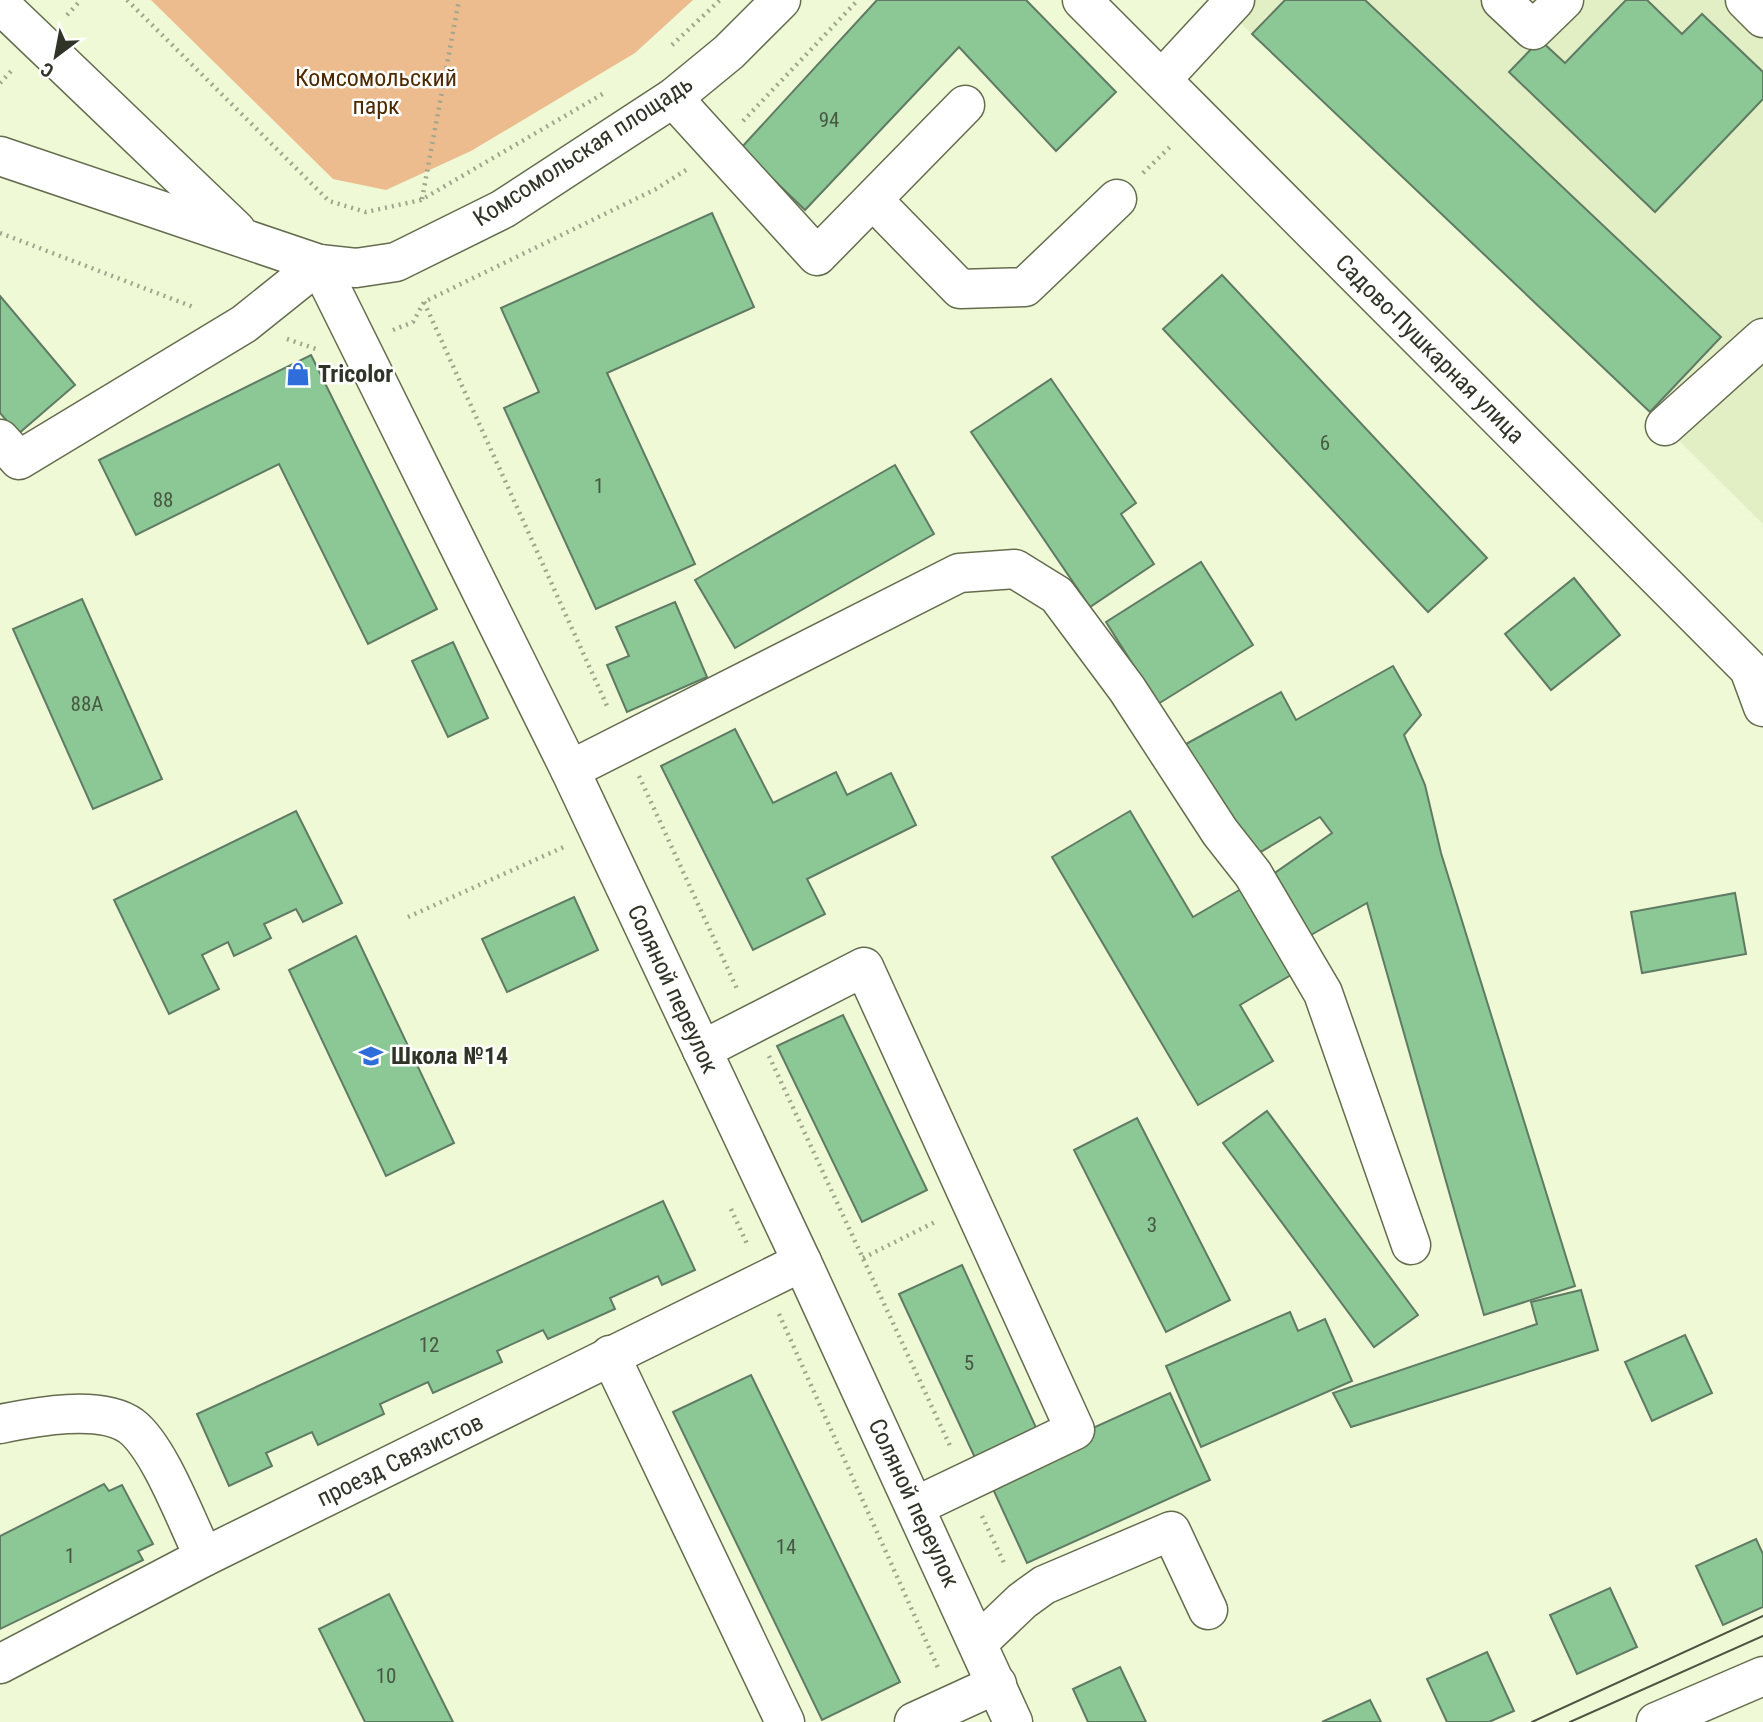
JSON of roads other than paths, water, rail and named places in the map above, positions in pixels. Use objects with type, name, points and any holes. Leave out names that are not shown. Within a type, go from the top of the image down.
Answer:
[{"type":"street","name":"Комсомольская площадь","points":[[0,4],[243,237],[319,264],[356,268],[396,262],[503,209],[673,98],[729,52],[781,0]]},
{"type":"street","name":"Садово-Пушкарная улица","points":[[1082,0],[1756,666],[1763,707]]},
{"type":"street","points":[[1162,79],[1235,0]]},
{"type":"street","points":[[1501,0],[1533,30],[1564,0]]},
{"type":"street","points":[[1745,0],[1763,18]]},
{"type":"street","points":[[673,98],[817,257],[965,105]]},
{"type":"street","points":[[0,156],[243,237]]},
{"type":"street","points":[[873,200],[960,289],[1025,287],[1117,199]]},
{"type":"street","points":[[0,439],[19,460],[244,324],[319,264]]},
{"type":"street","name":"Соляной переулок","points":[[319,264],[570,770],[582,837],[702,1050],[916,1506],[1013,1722]]},
{"type":"street","points":[[1665,426],[1763,338]]},
{"type":"street","points":[[570,770],[959,573],[1015,569],[1057,595],[1127,689],[1220,832],[1253,874],[1323,993],[1411,1245]]},
{"type":"street","points":[[702,1050],[864,967],[1076,1430],[916,1506]]},
{"type":"street","name":"проезд Связистов","points":[[0,1664],[204,1557],[803,1262]]},
{"type":"street","points":[[610,1355],[785,1722]]},
{"type":"street","points":[[0,1424],[36,1416],[100,1414],[130,1425],[149,1443],[204,1557]]},
{"type":"street","points":[[978,1643],[1021,1601],[1044,1585],[1171,1531],[1208,1610]]},
{"type":"street","points":[[1656,1722],[1763,1676]]},
{"type":"street","points":[[914,1722],[997,1684]]},
{"type":"tram line","points":[[1532,1722],[1763,1616]]},
{"type":"tram line","points":[[1570,1722],[1763,1636]]},
{"type":"place","name":"Tricolor","points":[[298,374]]},
{"type":"place","name":"Школа №14","points":[[371,1056]]},
{"type":"park label","name":"Комсомольский парк","points":[[376,92]]}]
